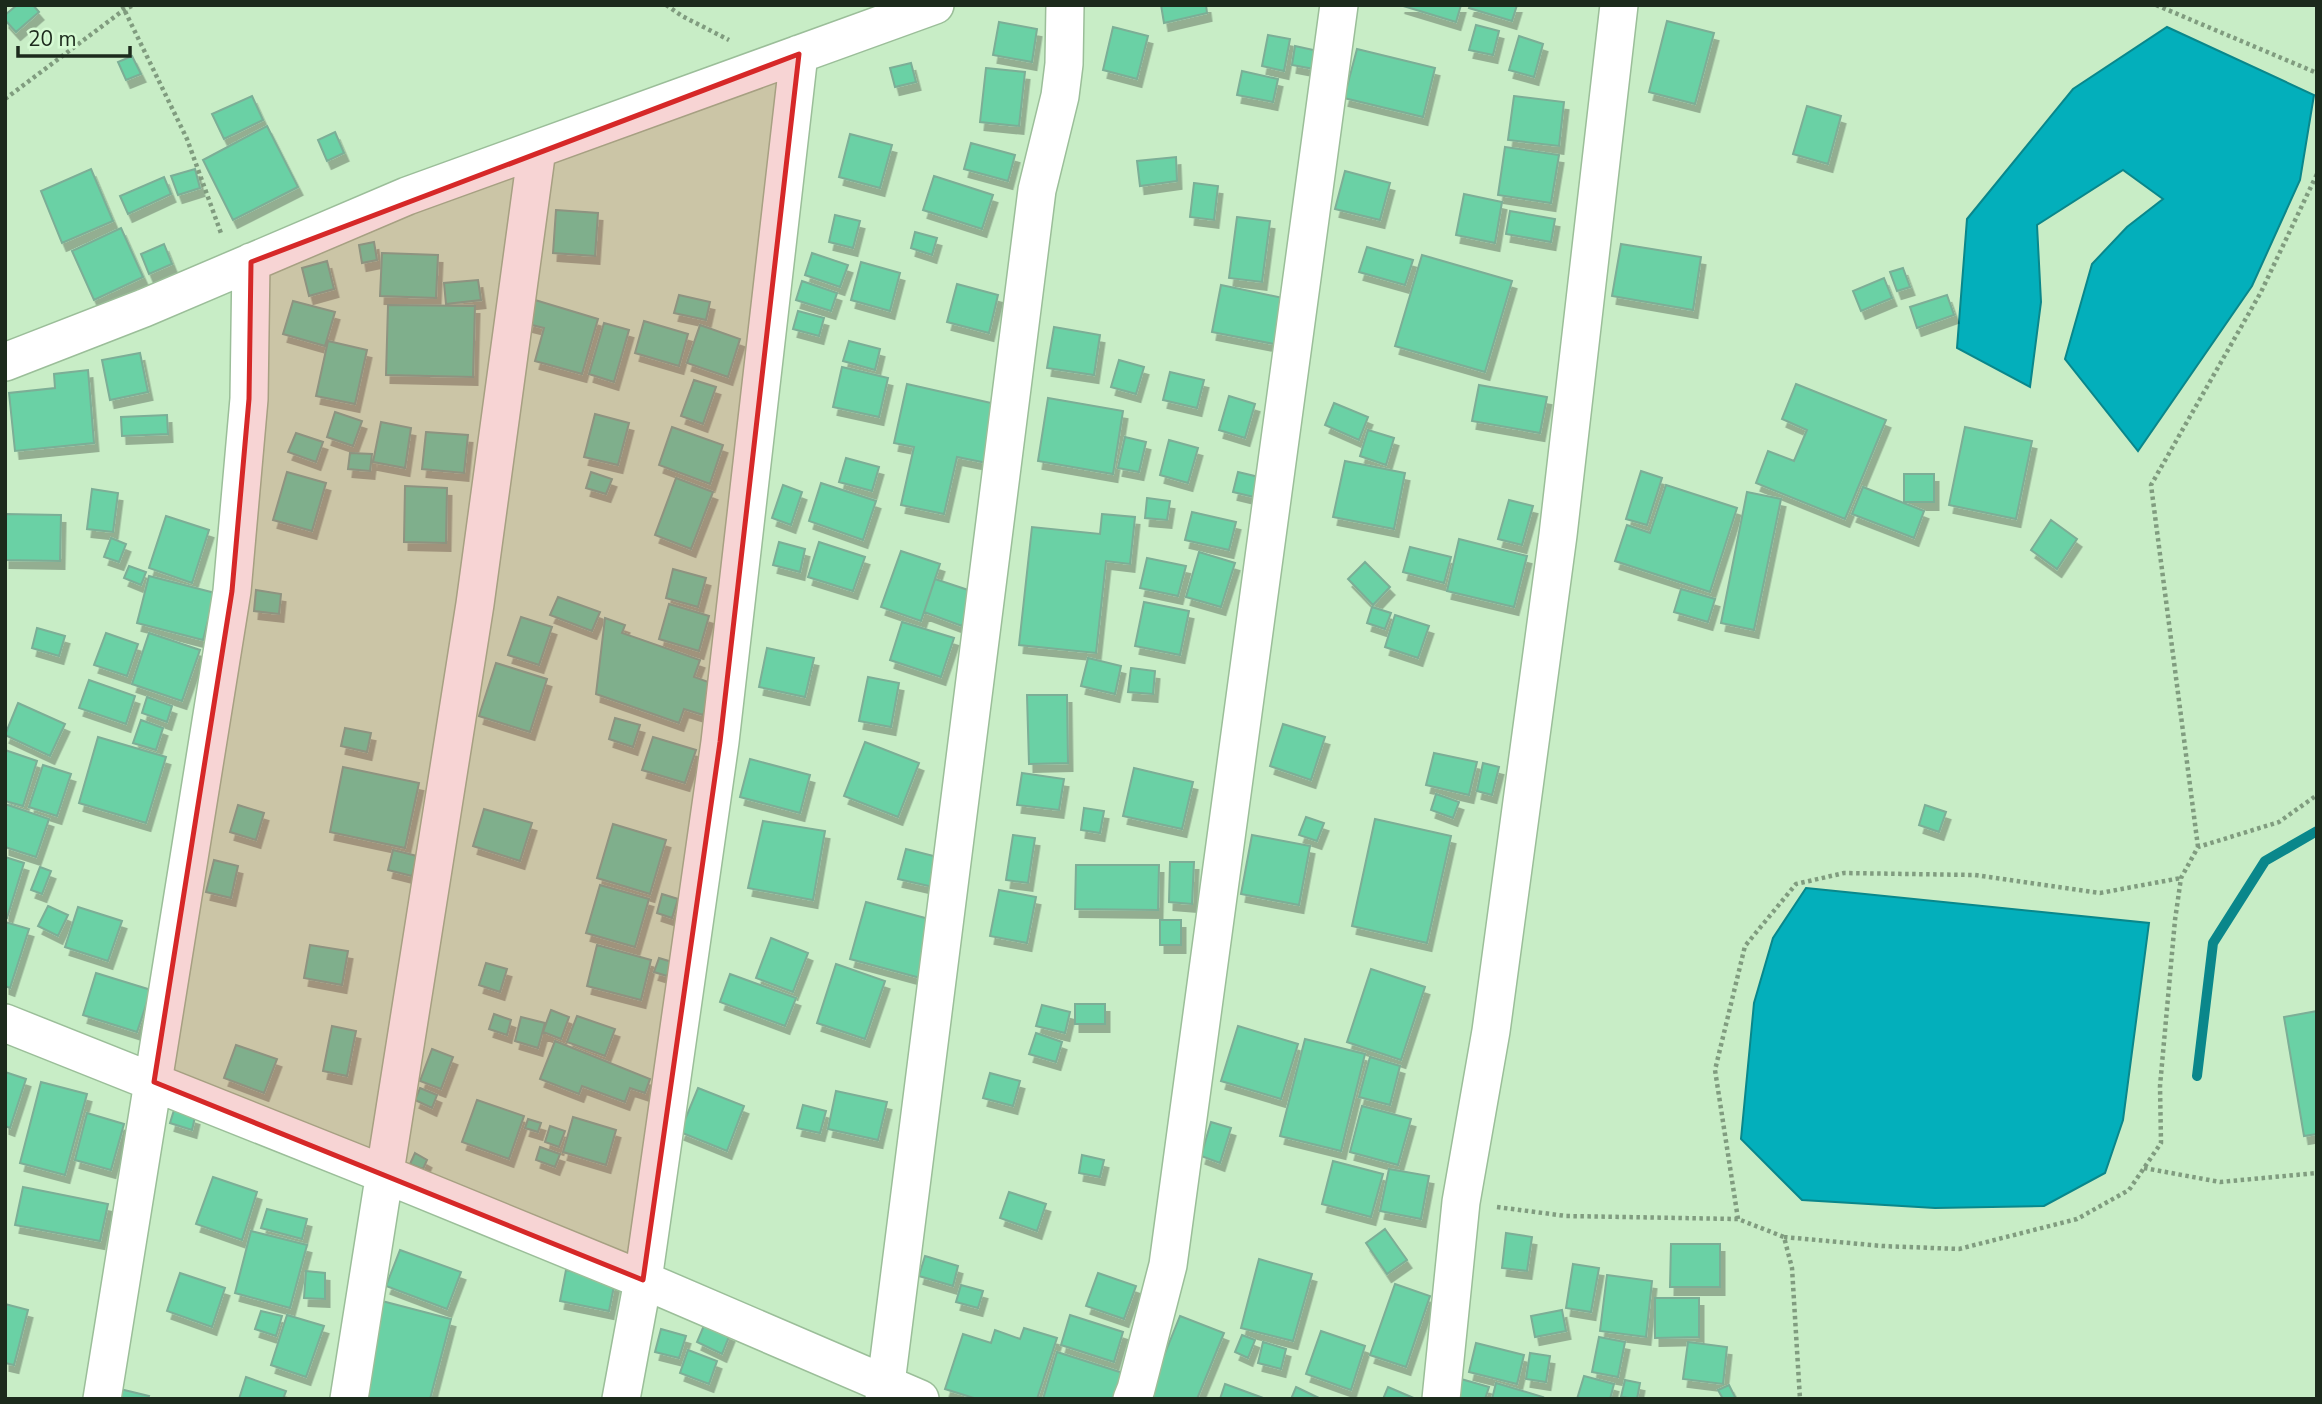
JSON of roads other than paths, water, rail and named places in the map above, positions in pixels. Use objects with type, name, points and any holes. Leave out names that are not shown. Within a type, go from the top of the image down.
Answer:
[{"type":"street","points":[[5,362],[144,308],[407,197],[935,5]]},
{"type":"street","points":[[5,1023],[643,1280],[897,1394],[1037,190],[1060,96],[1065,5]]},
{"type":"street","points":[[1132,1399],[1168,1265],[1339,5]]},
{"type":"street","points":[[1441,1399],[1461,1202],[1491,1031],[1558,535],[1619,5]]},
{"type":"street","points":[[621,1399],[643,1280],[720,742],[786,58]]},
{"type":"street","points":[[349,1399],[475,604],[537,149]]},
{"type":"street","points":[[102,1399],[232,591],[249,399],[241,267]]},
{"type":"water","points":[[2167,27],[2314,95],[2300,180],[2252,286],[2138,451],[2065,359],[2092,264],[2127,227],[2163,199],[2123,170],[2037,225],[2041,302],[2030,387],[1957,348],[1967,219],[2073,89]]},
{"type":"water","points":[[1806,888],[2149,923],[2123,1120],[2105,1173],[2044,1206],[1935,1208],[1802,1200],[1741,1139],[1754,1003],[1773,938]]},
{"type":"waterway","points":[[2197,1076],[2213,943],[2265,861],[2317,831]]}]
